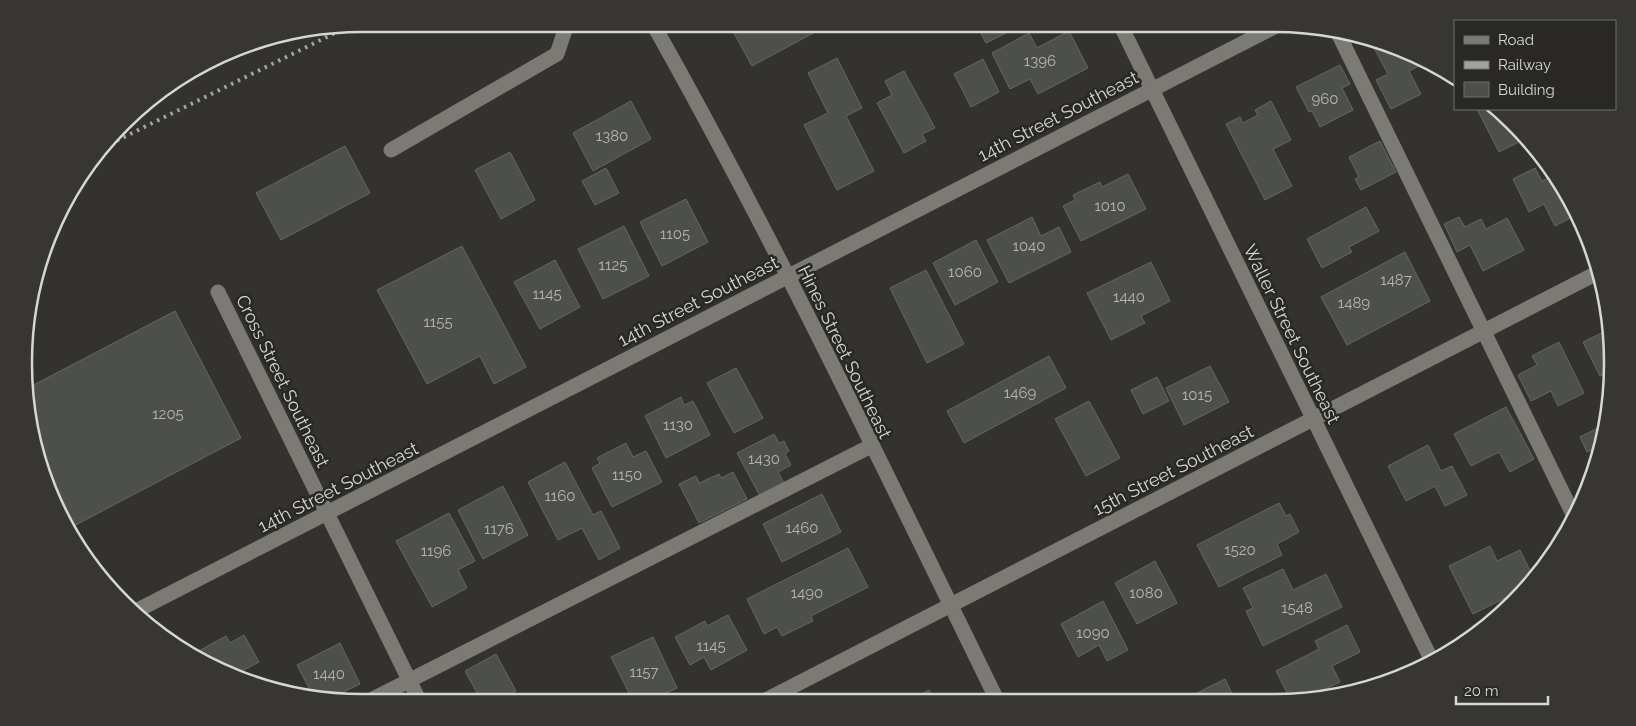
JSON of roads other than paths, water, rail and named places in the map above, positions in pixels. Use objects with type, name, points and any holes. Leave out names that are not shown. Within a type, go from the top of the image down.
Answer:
[{"type":"street","points":[[392,150],[557,54],[564,32]]},
{"type":"street","name":"Hines Street Southeast","points":[[657,32],[708,122],[787,276],[993,694]]},
{"type":"street","name":"Waller Street Southeast","points":[[1124,32],[1429,654]]},
{"type":"street","name":"14th Street Southeast","points":[[142,608],[1264,32]]},
{"type":"street","points":[[1341,40],[1485,330],[1570,507]]},
{"type":"street","name":"15th Street Southeast","points":[[778,694],[1592,276]]},
{"type":"street","name":"Cross Street Southeast","points":[[218,292],[416,694]]},
{"type":"street","points":[[383,694],[872,446]]},
{"type":"railway","points":[[120,139],[333,34]]}]
